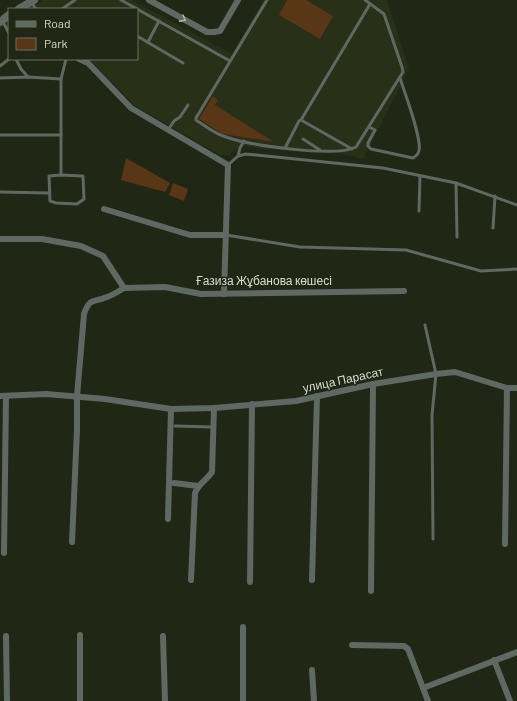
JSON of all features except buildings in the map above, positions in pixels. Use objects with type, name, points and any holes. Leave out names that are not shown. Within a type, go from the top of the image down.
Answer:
[{"type":"street","points":[[149,0],[207,32],[220,31],[238,0]]},
{"type":"street","points":[[21,8],[33,1]]},
{"type":"street","points":[[81,60],[88,63],[130,108],[228,165],[224,294]]},
{"type":"street","points":[[104,209],[190,235],[226,235]]},
{"type":"street","points":[[0,239],[42,239],[81,246],[103,256],[124,288],[107,298],[94,300],[87,304],[84,314],[77,396],[72,542]]},
{"type":"street","name":"Ғазиза Жұбанова көшесі","points":[[124,288],[165,286],[201,294],[404,291]]},
{"type":"street","name":"улица Парасат","points":[[3,396],[46,394],[112,400],[171,410],[214,408],[296,401],[373,384],[456,372],[507,388],[517,388]]},
{"type":"street","points":[[371,591],[373,384]]},
{"type":"street","points":[[505,544],[507,388]]},
{"type":"street","points":[[3,396],[4,553]]},
{"type":"street","points":[[312,580],[317,396]]},
{"type":"street","points":[[250,582],[252,404]]},
{"type":"street","points":[[191,580],[195,493],[198,486],[207,480],[212,472],[214,408]]},
{"type":"street","points":[[168,519],[171,410]]},
{"type":"street","points":[[174,483],[198,486]]},
{"type":"street","points":[[243,627],[243,701]]},
{"type":"street","points":[[80,635],[80,701]]},
{"type":"street","points":[[6,636],[7,701]]},
{"type":"street","points":[[163,636],[164,701]]},
{"type":"street","points":[[352,646],[404,646],[408,649],[428,701]]},
{"type":"street","points":[[423,688],[517,652]]},
{"type":"street","points":[[494,660],[510,701]]},
{"type":"street","points":[[312,670],[314,701]]},
{"type":"lane","points":[[63,8],[75,0]]},
{"type":"lane","points":[[121,0],[130,7]]},
{"type":"lane","points":[[267,0],[196,120],[224,136],[244,141],[285,148],[321,151],[346,151],[356,147],[403,72],[384,14],[365,0]]},
{"type":"lane","points":[[285,148],[299,121],[370,4]]},
{"type":"lane","points":[[138,10],[230,61]]},
{"type":"lane","points":[[4,19],[8,30]]},
{"type":"lane","points":[[148,42],[158,21]]},
{"type":"lane","points":[[138,37],[183,63]]},
{"type":"lane","points":[[0,66],[8,60]]},
{"type":"lane","points":[[16,60],[21,69],[28,77]]},
{"type":"lane","points":[[61,176],[61,79],[66,60]]},
{"type":"lane","points":[[0,78],[28,77],[61,79]]},
{"type":"lane","points":[[369,127],[375,130],[368,143],[368,146],[371,149],[412,158],[417,156],[419,150],[418,137],[400,78]]},
{"type":"lane","points":[[168,130],[174,121],[180,117],[188,105]]},
{"type":"lane","points":[[301,120],[352,149]]},
{"type":"lane","points":[[0,135],[61,135]]},
{"type":"lane","points":[[303,139],[321,151]]},
{"type":"lane","points":[[238,156],[244,141]]},
{"type":"lane","points":[[228,165],[238,156],[246,154],[383,168],[456,183],[517,204]]},
{"type":"lane","points":[[49,176],[61,176],[83,176],[84,199],[77,204],[56,203],[50,201],[49,176]]},
{"type":"lane","points":[[419,211],[420,176]]},
{"type":"lane","points":[[456,183],[457,237]]},
{"type":"lane","points":[[0,192],[50,193]]},
{"type":"lane","points":[[493,228],[495,196]]},
{"type":"lane","points":[[226,235],[300,247],[406,250],[481,271],[517,270]]},
{"type":"lane","points":[[425,325],[436,374],[432,415],[433,540]]},
{"type":"lane","points":[[175,426],[214,427]]},
{"type":"shaded area","points":[[43,0],[132,0],[232,54],[264,0],[387,0],[409,69],[363,159],[342,154],[260,149],[241,145],[229,155],[220,155],[134,105],[90,60],[138,60],[138,8],[31,8]]},
{"type":"green space","points":[[287,0],[306,0],[333,16],[320,39],[279,15]]},
{"type":"green space","points":[[213,96],[218,100],[215,105],[274,142],[223,134],[199,119]]},
{"type":"green space","points":[[126,158],[170,183],[165,192],[121,180]]},
{"type":"green space","points":[[173,183],[188,189],[184,201],[169,195]]}]
